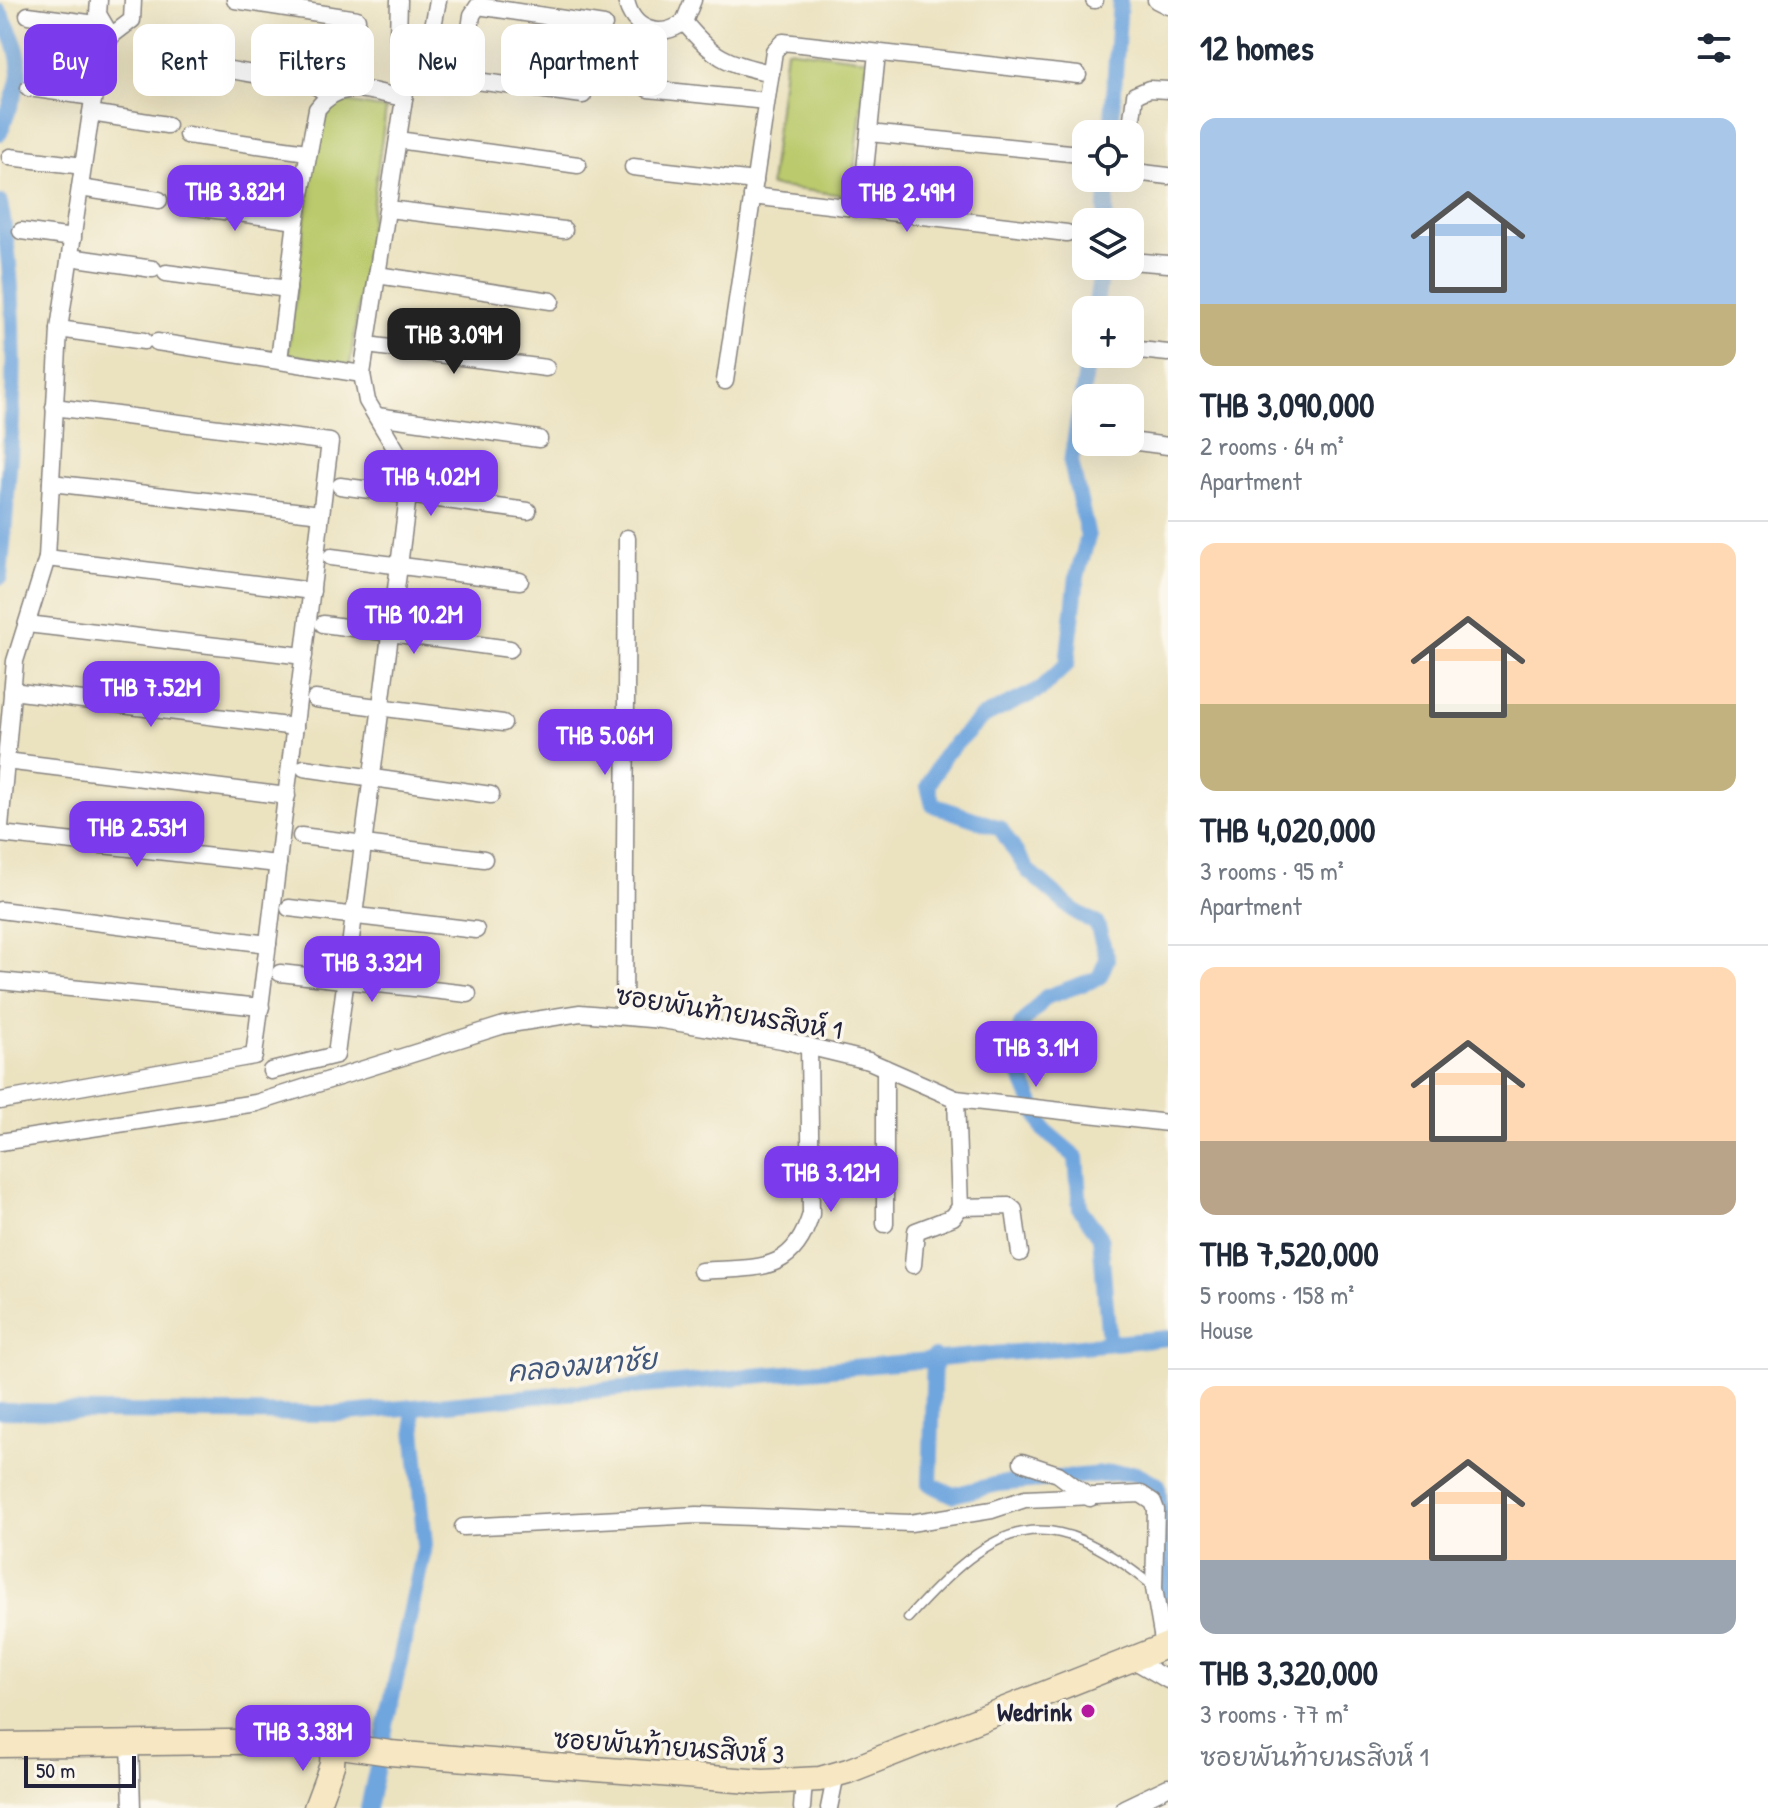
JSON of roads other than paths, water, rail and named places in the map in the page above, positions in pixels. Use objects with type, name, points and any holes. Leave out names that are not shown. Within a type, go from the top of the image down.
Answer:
[{"type":"street","points":[[99,0],[98,14],[104,24]]},
{"type":"street","points":[[117,27],[132,20],[133,0]]},
{"type":"street","points":[[235,0],[357,19],[356,24]]},
{"type":"street","points":[[398,24],[399,0]]},
{"type":"street","points":[[434,24],[438,0]]},
{"type":"street","points":[[626,0],[634,20],[653,31],[664,32],[684,22],[693,0]]},
{"type":"street","points":[[1156,0],[1168,6]]},
{"type":"street","points":[[471,24],[478,6],[597,24]]},
{"type":"street","points":[[28,15],[73,24]]},
{"type":"street","points":[[684,22],[711,54],[728,64],[771,73]]},
{"type":"street","points":[[725,381],[774,51],[783,42],[1078,75]]},
{"type":"street","points":[[861,209],[877,53]]},
{"type":"street","points":[[1132,120],[1135,95],[1142,90],[1168,90]]},
{"type":"street","points":[[667,91],[766,101]]},
{"type":"street","points":[[271,1071],[336,1055],[408,495],[407,468],[367,401],[362,374],[404,98],[374,93]]},
{"type":"street","points":[[59,96],[167,125]]},
{"type":"street","points":[[0,827],[15,661],[47,558],[59,329],[94,96]]},
{"type":"street","points":[[279,360],[307,152],[317,109],[327,96]]},
{"type":"street","points":[[869,133],[1072,153]]},
{"type":"street","points":[[187,135],[307,152]]},
{"type":"street","points":[[398,140],[578,165]]},
{"type":"street","points":[[10,157],[83,166]]},
{"type":"street","points":[[633,167],[861,209],[1067,233]]},
{"type":"street","points":[[1144,173],[1168,176]]},
{"type":"street","points":[[80,188],[159,200]]},
{"type":"street","points":[[179,205],[296,221]]},
{"type":"street","points":[[388,209],[564,230]]},
{"type":"street","points":[[21,231],[73,238]]},
{"type":"street","points":[[70,257],[288,289]]},
{"type":"street","points":[[1144,262],[1168,264]]},
{"type":"street","points":[[377,275],[551,301]]},
{"type":"street","points":[[59,329],[362,374]]},
{"type":"street","points":[[367,345],[546,368]]},
{"type":"street","points":[[1144,350],[1168,353]]},
{"type":"street","points":[[0,1101],[254,1056],[330,442],[54,407]]},
{"type":"street","points":[[377,416],[539,439]]},
{"type":"street","points":[[1144,443],[1168,446]]},
{"type":"street","points":[[51,483],[321,514]]},
{"type":"street","points":[[340,486],[528,511]]},
{"type":"street","points":[[624,1016],[627,538]]},
{"type":"street","points":[[331,557],[520,581]]},
{"type":"street","points":[[47,558],[312,591]]},
{"type":"street","points":[[27,624],[304,656]]},
{"type":"street","points":[[323,624],[510,649]]},
{"type":"street","points":[[12,691],[295,727]]},
{"type":"street","points":[[315,699],[503,723]]},
{"type":"street","points":[[6,761],[287,796]]},
{"type":"street","points":[[304,768],[491,795]]},
{"type":"street","points":[[0,834],[278,864]]},
{"type":"street","points":[[301,836],[484,859]]},
{"type":"street","points":[[289,908],[476,930]]},
{"type":"street","points":[[0,910],[268,944]]},
{"type":"street","points":[[280,973],[468,994]]},
{"type":"street","points":[[0,981],[261,1007]]},
{"type":"street","name":"ซอยพันท้ายนรสิงห์ 1","points":[[0,1142],[256,1103],[504,1025],[580,1013],[624,1016],[809,1046],[869,1061],[956,1099],[1168,1123]]},
{"type":"street","points":[[701,1271],[767,1266],[789,1257],[804,1238],[811,1214],[809,1046]]},
{"type":"street","points":[[885,1068],[885,1224]]},
{"type":"street","points":[[913,1265],[916,1231],[953,1217],[960,1207],[956,1099]]},
{"type":"street","points":[[960,1207],[1009,1206],[1014,1210],[1020,1253]]},
{"type":"street","points":[[1022,1462],[1058,1474],[1090,1498]]},
{"type":"street","points":[[463,1527],[697,1515],[910,1523],[992,1510],[1025,1499],[1141,1494],[1153,1502],[1156,1510],[1154,1588],[1166,1645]]},
{"type":"street","name":"ซอยพันท้ายนรสิงห์ 3","points":[[0,1745],[276,1739],[380,1752],[706,1779],[804,1781],[836,1774],[1166,1645]]},
{"type":"street","points":[[1130,1658],[1168,1680]]},
{"type":"street","points":[[130,1742],[132,1808]]},
{"type":"street","points":[[316,1808],[332,1765],[333,1747]]},
{"type":"street","points":[[829,1808],[836,1774]]},
{"type":"street","points":[[802,1808],[804,1781]]},
{"type":"street","points":[[1128,1807],[1168,1787]]},
{"type":"lane","points":[[908,1618],[965,1560],[1032,1528],[1059,1532],[1099,1549],[1154,1588]]},
{"type":"waterway","points":[[1112,120],[1120,0]]},
{"type":"waterway","points":[[0,12],[19,60],[17,84],[0,133]]},
{"type":"waterway","points":[[1106,208],[1107,192]]},
{"type":"waterway","points":[[0,203],[12,296],[13,343],[11,437],[0,577]]},
{"type":"waterway","points":[[1097,296],[1100,280]]},
{"type":"waterway","points":[[1087,368],[1071,462],[1088,537],[1077,576],[1067,664],[1041,689],[981,718],[944,755],[928,786],[933,805],[1000,828],[1028,871],[1073,910],[1097,924],[1107,959],[1099,978],[1046,997],[1021,1025],[1012,1054],[1044,1130],[1076,1157],[1080,1209],[1100,1236],[1109,1341]]},
{"type":"waterway","name":"คลองมหาชัย","points":[[0,1411],[338,1414],[1168,1338]]},
{"type":"waterway","points":[[934,1357],[930,1484],[953,1495],[998,1484],[1136,1473],[1158,1485],[1168,1607]]},
{"type":"waterway","points":[[368,1808],[425,1545],[412,1407]]},
{"type":"place","name":"Wedrink","points":[[1088,1711]]}]
